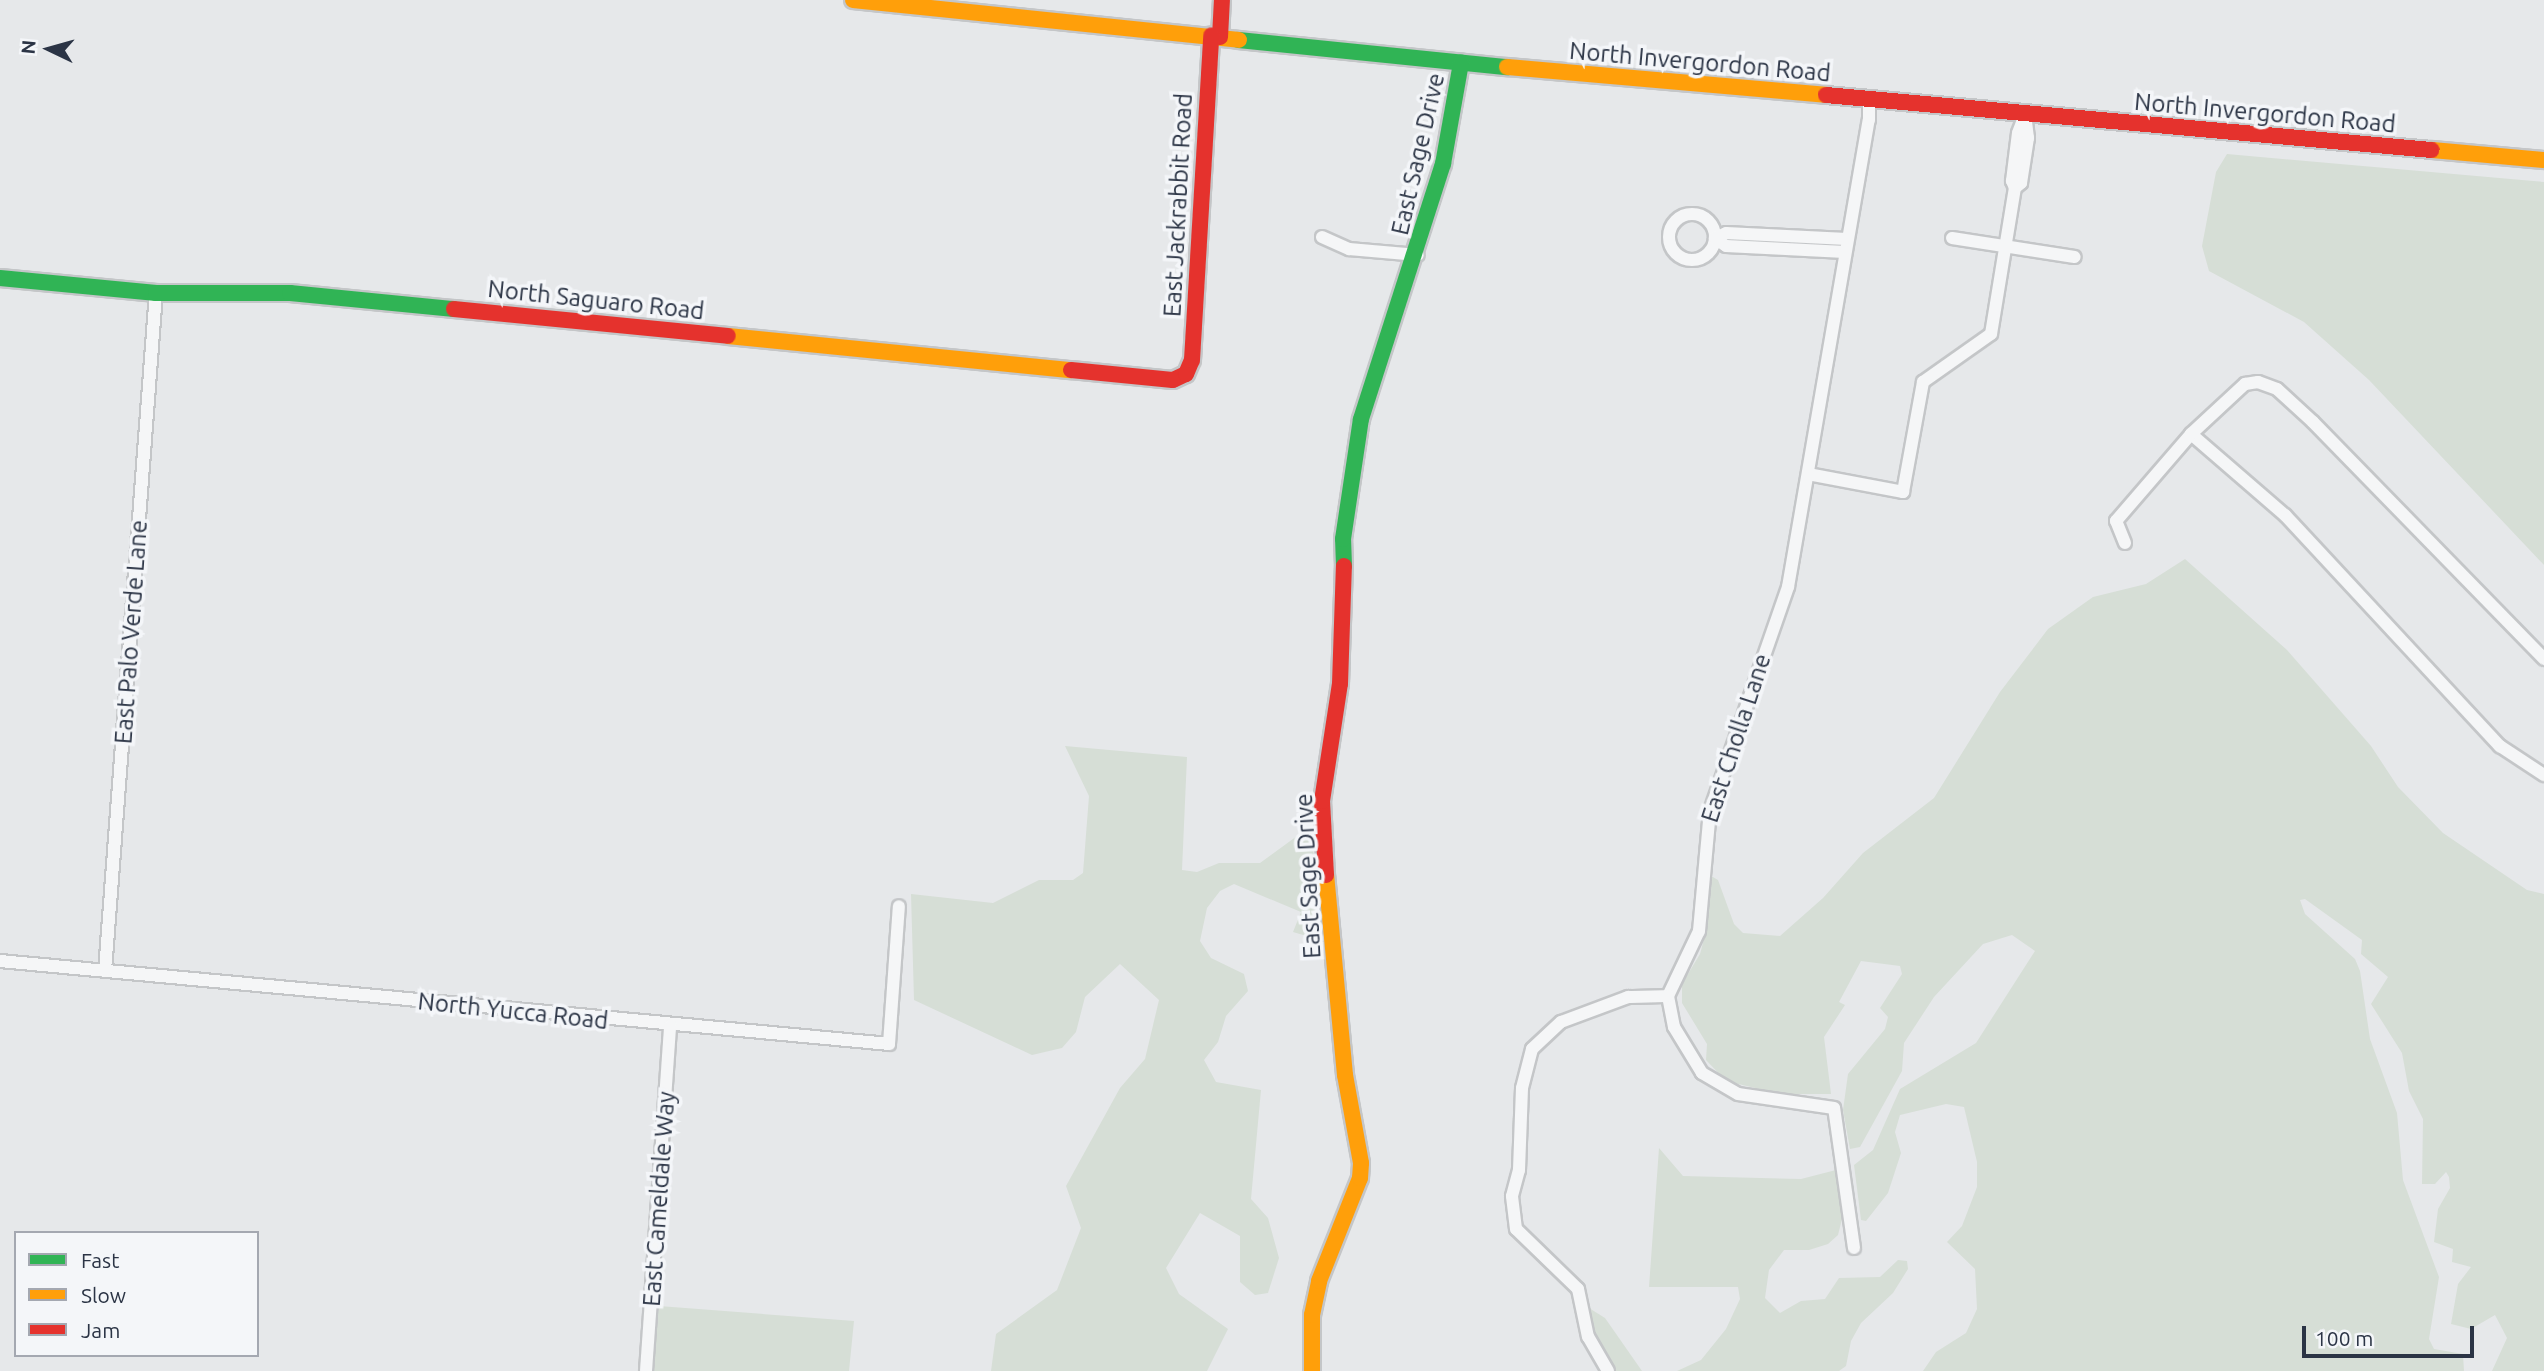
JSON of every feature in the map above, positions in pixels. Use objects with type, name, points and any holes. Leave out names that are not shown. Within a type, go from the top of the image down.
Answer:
[{"type":"street","name":"North Invergordon Road","points":[[853,0],[1461,62],[2544,160]]},
{"type":"street","name":"East Jackrabbit Road","points":[[1186,374],[1192,360],[1216,37],[1222,0]]},
{"type":"street","name":"East Sage Drive","points":[[1312,1371],[1312,1315],[1318,1281],[1360,1178],[1361,1163],[1345,1075],[1322,802],[1340,684],[1345,611],[1343,539],[1363,408],[1418,255],[1443,164],[1461,62]]},
{"type":"street","name":"East Cholla Lane","points":[[1668,996],[1699,931],[1710,811],[1788,587],[1869,119],[1869,100]]},
{"type":"street","points":[[1808,474],[1903,492],[1923,382],[1991,334],[2015,188],[2021,183],[2028,138],[2025,115]]},
{"type":"street","points":[[1845,252],[1726,246],[1715,239],[1726,233],[1847,239]]},
{"type":"street","name":"East Sage Drive","points":[[1322,237],[1349,249],[1418,255]]},
{"type":"street","points":[[1952,238],[2075,257]]},
{"type":"street","name":"North Saguaro Road","points":[[0,278],[156,293],[264,291],[1173,380],[1186,374]]},
{"type":"street","name":"East Palo Verde Lane","points":[[106,971],[156,293]]},
{"type":"street","points":[[2125,543],[2116,521],[2191,434],[2245,384],[2259,382],[2277,389],[2544,659]]},
{"type":"street","points":[[2191,434],[2285,515],[2500,746],[2544,775]]},
{"type":"street","name":"North Yucca Road","points":[[0,961],[670,1026],[889,1044],[899,906]]},
{"type":"street","points":[[1608,1371],[1588,1337],[1578,1289],[1516,1229],[1512,1196],[1519,1170],[1522,1088],[1532,1049],[1561,1022],[1628,997],[1668,996],[1674,1027],[1702,1073],[1738,1094],[1834,1108],[1854,1248]]},
{"type":"street","name":"East Cameldale Way","points":[[646,1371],[670,1026]]},
{"type":"shaded area","points":[[2227,154],[2544,182],[2544,565],[2369,380],[2304,322],[2209,271],[2202,246],[2216,172]]},
{"type":"shaded area","points":[[2185,559],[2287,650],[2371,746],[2398,787],[2443,833],[2527,890],[2544,894],[2544,1371],[2492,1371],[2507,1338],[2495,1315],[2471,1329],[2451,1324],[2458,1284],[2471,1267],[2452,1262],[2453,1249],[2434,1242],[2438,1209],[2450,1188],[2449,1177],[2446,1172],[2435,1184],[2422,1184],[2423,1119],[2409,1091],[2402,1053],[2371,1004],[2388,977],[2361,954],[2362,940],[2305,899],[2300,900],[2305,914],[2355,959],[2360,971],[2370,1039],[2397,1113],[2403,1180],[2439,1277],[2429,1339],[2434,1349],[2463,1354],[2464,1371],[1923,1371],[1936,1352],[1966,1333],[1977,1309],[1975,1269],[1947,1242],[1962,1226],[1977,1187],[1977,1162],[1964,1107],[1946,1104],[1900,1115],[1895,1132],[1901,1153],[1888,1193],[1866,1221],[1861,1220],[1854,1165],[1873,1150],[1900,1089],[1976,1043],[2035,951],[2012,935],[1983,944],[1934,997],[1904,1043],[1902,1071],[1860,1147],[1850,1149],[1843,1110],[1848,1074],[1885,1029],[1888,1017],[1880,1008],[1902,974],[1900,966],[1861,961],[1839,1002],[1845,1005],[1824,1037],[1831,1094],[1780,1094],[1726,1081],[1706,1060],[1707,1044],[1682,1003],[1682,984],[1700,954],[1707,928],[1711,876],[1718,880],[1734,924],[1743,933],[1780,936],[1823,898],[1863,853],[1934,798],[2000,692],[2048,629],[2093,597],[2146,584]]},
{"type":"shaded area","points":[[1065,746],[1187,757],[1182,870],[1197,872],[1219,863],[1260,863],[1308,828],[1312,833],[1319,931],[1310,937],[1293,932],[1301,912],[1234,884],[1220,891],[1207,908],[1200,941],[1211,958],[1244,974],[1248,991],[1226,1016],[1218,1042],[1204,1060],[1216,1082],[1261,1090],[1251,1199],[1268,1218],[1279,1258],[1268,1293],[1255,1295],[1240,1282],[1240,1236],[1200,1213],[1166,1268],[1179,1294],[1228,1329],[1207,1371],[991,1371],[996,1334],[1057,1290],[1081,1228],[1066,1186],[1120,1088],[1145,1059],[1159,1000],[1120,964],[1085,997],[1076,1032],[1062,1048],[1032,1055],[914,1000],[911,894],[993,903],[1039,880],[1073,880],[1083,873],[1089,796]]},
{"type":"shaded area","points":[[1659,1148],[1683,1176],[1801,1179],[1836,1170],[1842,1219],[1838,1235],[1828,1244],[1809,1250],[1784,1250],[1769,1270],[1765,1298],[1780,1313],[1801,1301],[1825,1299],[1839,1278],[1880,1277],[1898,1260],[1907,1261],[1908,1269],[1893,1293],[1861,1323],[1851,1341],[1846,1366],[1839,1371],[1677,1371],[1701,1360],[1726,1329],[1740,1299],[1738,1287],[1649,1287]]},
{"type":"shaded area","points":[[659,1306],[854,1321],[849,1371],[650,1371]]},
{"type":"shaded area","points":[[1589,1308],[1605,1318],[1642,1371],[1614,1371],[1595,1339]]},
{"type":"traffic: fast","points":[[1239,40],[1507,67]]},
{"type":"traffic: fast","points":[[1344,566],[1343,539],[1361,419],[1443,164],[1461,63]]},
{"type":"traffic: fast","points":[[0,278],[156,293],[290,293],[454,309]]},
{"type":"traffic: slow","points":[[853,0],[1239,40]]},
{"type":"traffic: slow","points":[[1507,67],[1826,95]]},
{"type":"traffic: slow","points":[[2432,150],[2544,160]]},
{"type":"traffic: slow","points":[[728,336],[1071,370]]},
{"type":"traffic: slow","points":[[1312,1371],[1312,1315],[1319,1281],[1360,1178],[1361,1163],[1345,1075],[1326,875]]},
{"type":"traffic: jam","points":[[1220,37],[1222,0]]},
{"type":"traffic: jam","points":[[1071,370],[1173,380],[1186,374],[1192,360],[1211,36]]},
{"type":"traffic: jam","points":[[1826,95],[2432,150]]},
{"type":"traffic: jam","points":[[454,309],[728,336]]},
{"type":"traffic: jam","points":[[1326,875],[1322,801],[1340,684],[1344,566]]}]
